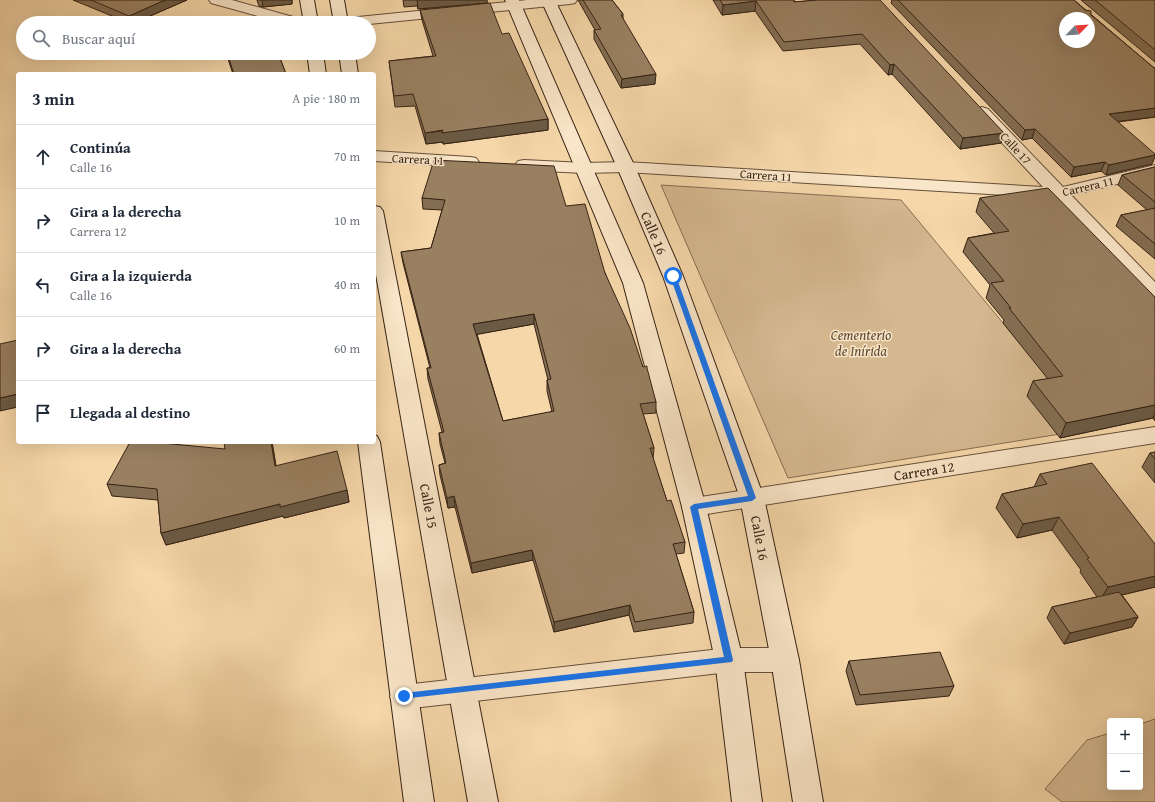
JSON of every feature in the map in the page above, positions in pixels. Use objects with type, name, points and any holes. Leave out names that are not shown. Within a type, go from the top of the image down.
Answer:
[{"type":"street","points":[[216,0],[273,16]]},
{"type":"street","points":[[307,0],[310,16]]},
{"type":"street","points":[[338,0],[340,16]]},
{"type":"street","points":[[376,19],[513,2],[556,1]]},
{"type":"street","name":"Calle 16","points":[[556,1],[673,276],[752,498],[785,660],[808,802]]},
{"type":"street","points":[[513,2],[633,282],[694,507],[729,660],[748,802]]},
{"type":"street","points":[[316,60],[318,72]]},
{"type":"street","points":[[347,60],[350,72]]},
{"type":"street","name":"Calle 17","points":[[973,102],[1155,294]]},
{"type":"street","name":"Carrera 11","points":[[376,156],[483,162]]},
{"type":"street","name":"Carrera 11","points":[[506,164],[584,168],[626,166],[1058,193],[1155,170]]},
{"type":"street","name":"Calle 15","points":[[376,222],[483,802]]},
{"type":"street","name":"Carrera 12","points":[[694,507],[1155,435]]},
{"type":"street","points":[[369,444],[419,802]]},
{"type":"street","points":[[404,696],[729,660],[785,660]]},
{"type":"green space","name":"Cementerio de Inírida","points":[[661,185],[901,200],[1091,429],[788,478]]},
{"type":"green space","points":[[1155,719],[1155,802],[1062,802],[1045,789],[1087,740],[1107,734],[1107,790],[1143,790],[1143,723]]},
{"type":"building","points":[[91,0],[165,0],[129,16]]},
{"type":"building","points":[[583,0],[612,0],[623,14],[621,15],[656,74],[622,79],[594,30],[601,29]]},
{"type":"building","points":[[720,0],[794,0],[794,2],[818,0],[880,0],[1004,133],[963,138],[894,64],[890,65],[862,34],[784,42],[756,1],[723,5]]},
{"type":"building","points":[[898,0],[1074,0],[1085,10],[1091,12],[1059,12],[1059,48],[1095,48],[1095,18],[1155,68],[1155,108],[1109,114],[1155,155],[1109,165],[1105,162],[1074,167],[1035,129],[1025,130]]},
{"type":"building","points":[[1095,0],[1155,0],[1155,50]]},
{"type":"building","points":[[490,3],[502,34],[509,33],[548,119],[442,133],[443,130],[425,133],[413,94],[394,96],[389,61],[436,56],[420,10]]},
{"type":"building","points":[[229,60],[281,60],[285,72],[233,72]]},
{"type":"building","points":[[434,160],[554,166],[566,206],[585,204],[605,273],[630,328],[643,367],[647,366],[656,402],[640,404],[654,448],[650,448],[667,501],[671,500],[685,542],[673,544],[694,612],[635,622],[630,605],[554,622],[532,550],[471,563],[454,496],[447,498],[439,465],[446,463],[439,433],[444,432],[427,368],[431,368],[401,252],[431,248],[445,200],[422,198]],"holes":[[[534,314],[551,379],[547,380],[554,411],[503,421],[473,324]]]},
{"type":"building","points":[[1155,167],[1155,202],[1122,175]]},
{"type":"building","points":[[1048,188],[1155,297],[1155,405],[1066,423],[1033,381],[1063,376],[991,283],[1004,281],[968,238],[1009,231],[980,198]]},
{"type":"building","points":[[1155,208],[1155,244],[1121,215]]},
{"type":"building","points":[[16,340],[16,394],[0,398],[0,344]]},
{"type":"building","points":[[129,444],[172,444],[225,449],[224,444],[271,444],[275,466],[337,451],[347,490],[280,507],[280,504],[161,533],[157,489],[107,484]]},
{"type":"building","points":[[1155,452],[1155,459],[1150,453]]},
{"type":"building","points":[[1092,463],[1155,544],[1155,576],[1108,587],[1059,517],[1023,524],[1002,494],[1047,484],[1040,474]]},
{"type":"building","points":[[1119,592],[1138,617],[1070,633],[1052,607]]},
{"type":"building","points":[[940,652],[954,686],[860,695],[849,661]]},
{"type":"route","points":[[404,696],[729,660],[694,507],[752,498],[673,276]]}]
